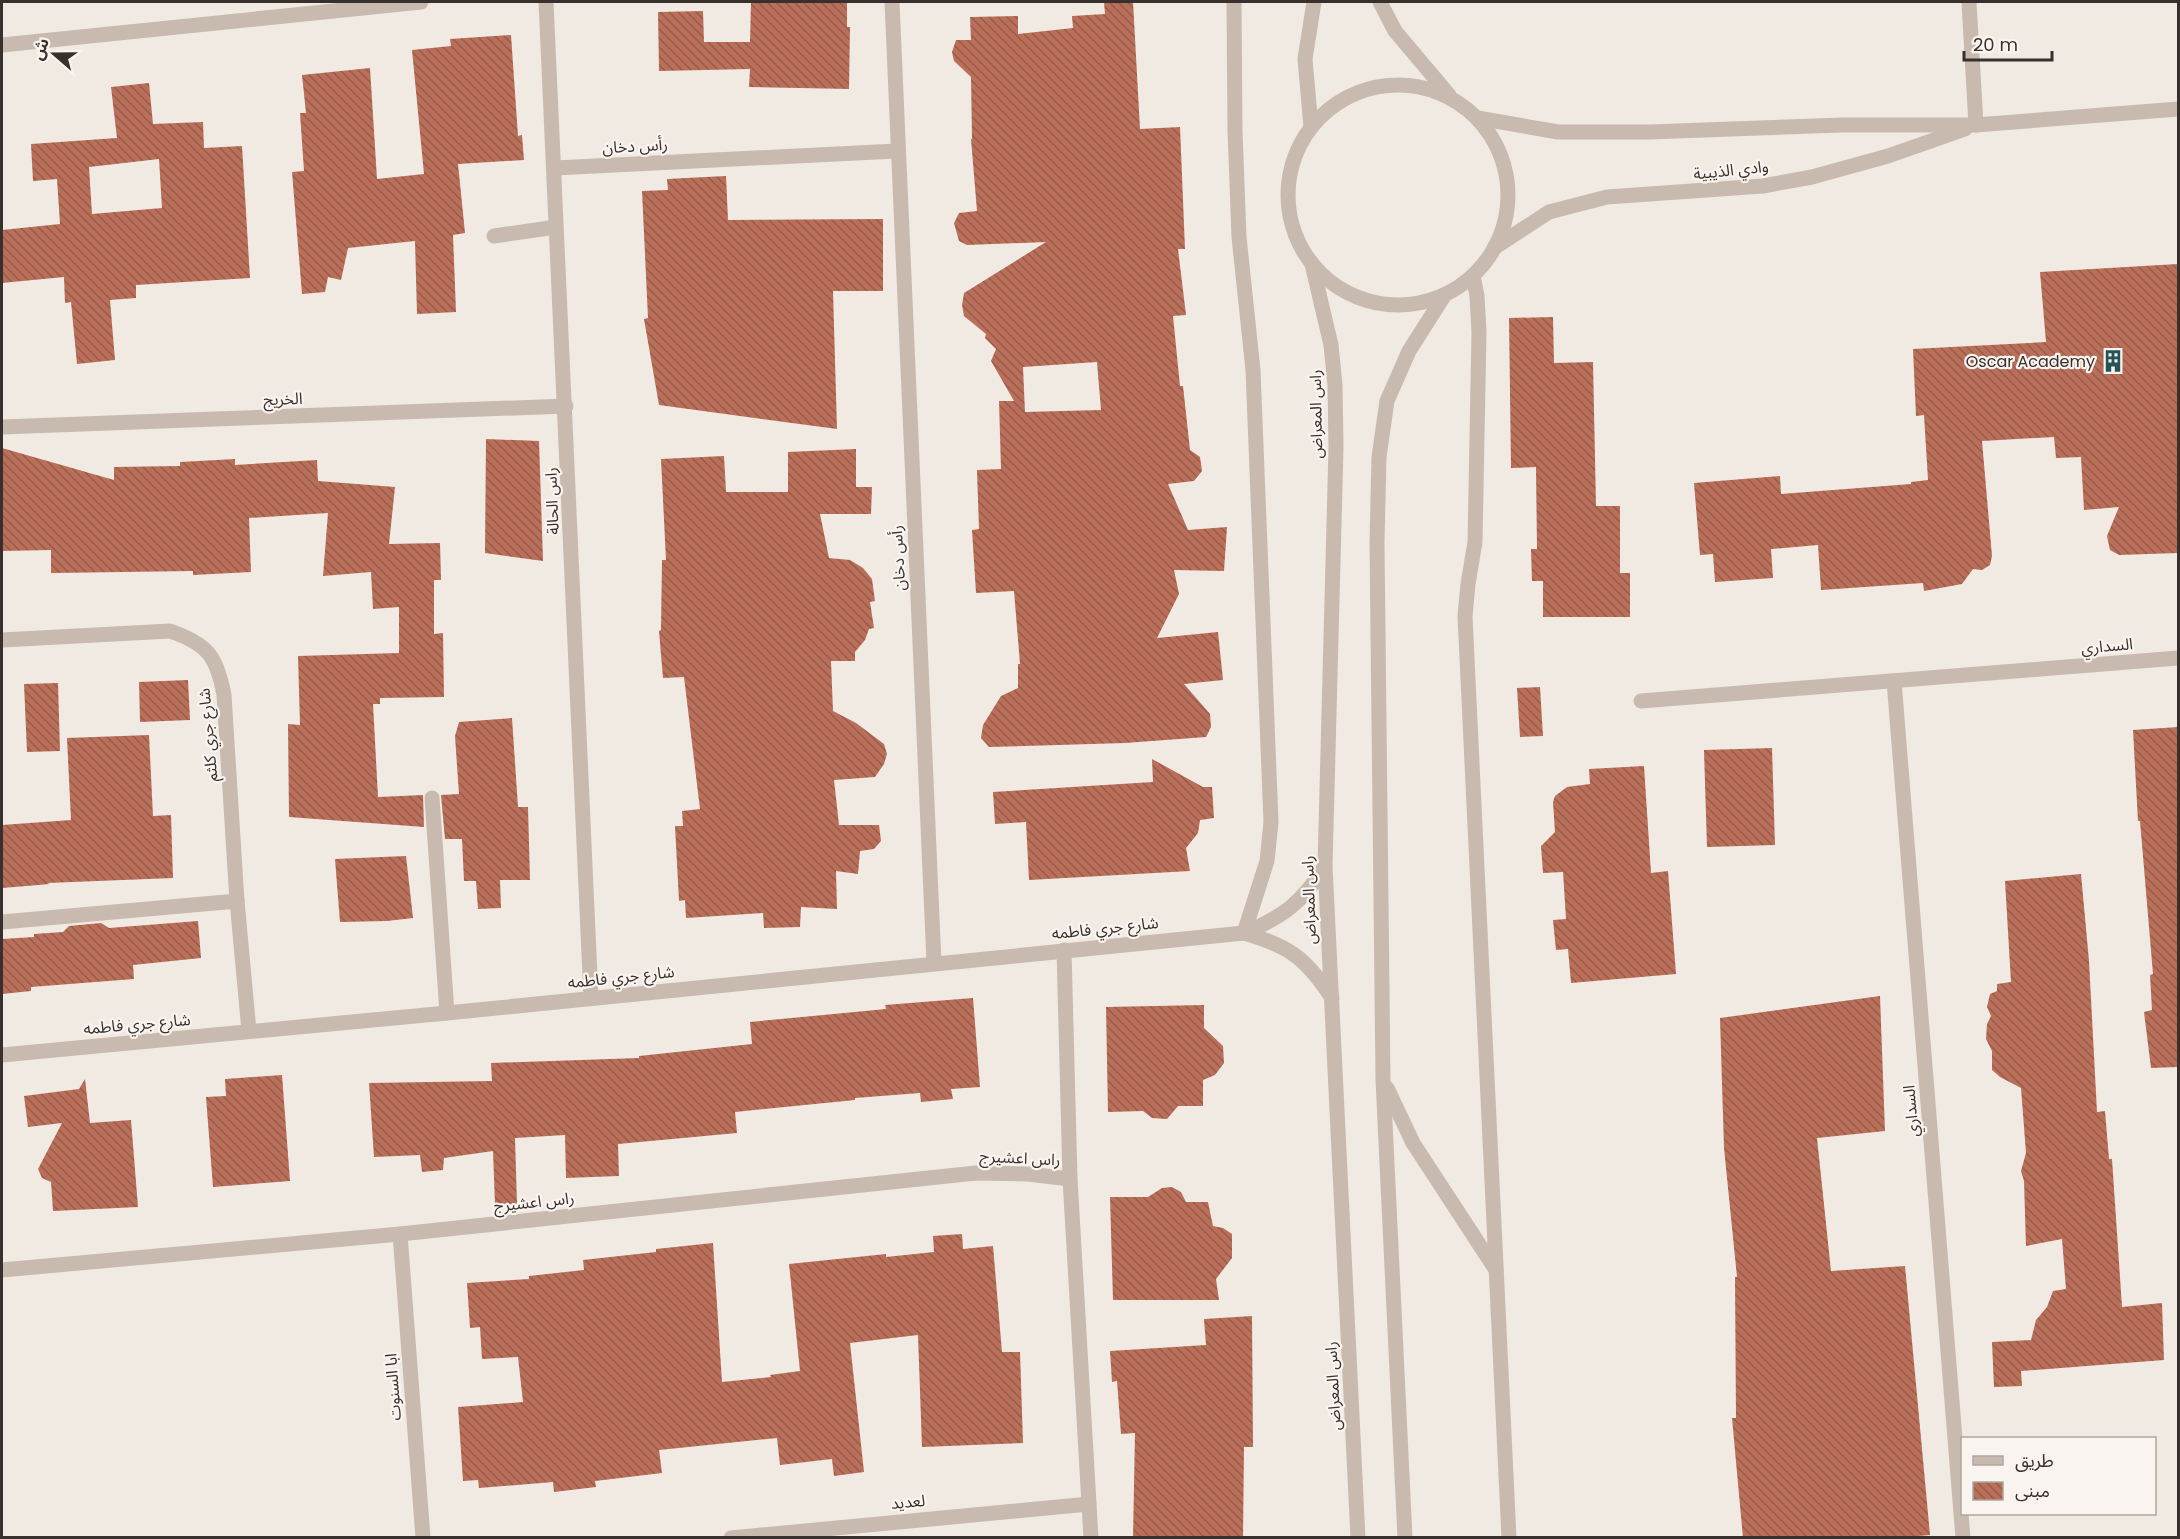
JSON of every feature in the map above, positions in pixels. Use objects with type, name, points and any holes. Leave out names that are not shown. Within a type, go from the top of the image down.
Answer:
[{"type":"street","points":[[2,45],[421,2]]},
{"type":"street","name":"راس الحالة","points":[[546,2],[591,999]]},
{"type":"street","name":"رأس دخان","points":[[892,2],[934,963]]},
{"type":"street","points":[[1234,2],[1239,237],[1253,370],[1271,822],[1267,861],[1244,933]]},
{"type":"street","points":[[1311,127],[1305,59],[1314,2]]},
{"type":"street","points":[[1380,2],[1395,32],[1451,98]]},
{"type":"street","points":[[1969,2],[1976,125]]},
{"type":"street","points":[[1391,84],[1422,87],[1451,98],[1478,118],[1497,147],[1507,180],[1506,215],[1494,248],[1473,276],[1444,296],[1409,305],[1372,303],[1339,289],[1312,264],[1294,232],[1288,196],[1293,160],[1311,127],[1333,106],[1360,91],[1391,84]]},
{"type":"street","name":"وادي الذيبية","points":[[1478,118],[1558,132],[1649,132],[1842,125],[1976,125],[2178,110]]},
{"type":"street","name":"وادي الذيبية","points":[[1494,248],[1549,212],[1607,197],[1762,186],[1812,177],[1888,156],[1976,125]]},
{"type":"street","name":"رأس دخان","points":[[555,168],[897,151]]},
{"type":"street","points":[[494,236],[556,227]]},
{"type":"street","name":"راس المعراض","points":[[1312,264],[1331,345],[1335,385],[1336,448],[1325,866],[1358,1538]]},
{"type":"street","points":[[1473,276],[1477,296],[1479,332],[1475,542],[1465,615],[1509,1538]]},
{"type":"street","points":[[1405,1538],[1383,1080],[1377,567],[1379,457],[1387,401],[1409,351],[1444,296]]},
{"type":"street","name":"الخريج","points":[[2,427],[566,406]]},
{"type":"street","name":"شارع جري كلثم","points":[[2,640],[170,631],[189,637],[206,650],[219,669],[225,695],[237,901],[249,1031]]},
{"type":"street","name":"السداري","points":[[1641,701],[2178,658]]},
{"type":"street","name":"السداري","points":[[1894,681],[1961,1513]]},
{"type":"street","points":[[432,798],[447,1013]]},
{"type":"street","name":"شارع جري فاطمه","points":[[2,1055],[591,999],[1244,933],[1269,923],[1292,908],[1311,889],[1325,866]]},
{"type":"street","points":[[2,922],[237,901]]},
{"type":"street","name":"شارع جري فاطمه","points":[[1244,933],[1271,940],[1295,954],[1316,974],[1332,998]]},
{"type":"street","name":"راس اعشيرج","points":[[1064,950],[1070,1179],[1091,1538]]},
{"type":"street","points":[[1383,1080],[1413,1143],[1496,1270]]},
{"type":"street","name":"راس اعشيرج","points":[[2,1270],[400,1234],[976,1173],[1028,1174],[1070,1179]]},
{"type":"street","name":"ابا السنوت","points":[[400,1234],[423,1538]]},
{"type":"street","name":"لعديد","points":[[731,1538],[1089,1504]]},
{"type":"street","name":"السداري","points":[[1961,1515],[1963,1538]]},
{"type":"building","points":[[751,2],[847,2],[847,27],[850,27],[849,89],[749,87],[750,69],[659,71],[658,12],[703,11],[704,42],[750,42]]},
{"type":"building","points":[[1104,2],[1133,2],[1140,129],[1180,127],[1185,249],[1178,249],[1186,315],[1173,316],[1180,386],[1183,386],[1190,450],[1200,457],[1202,471],[1194,481],[1168,484],[1188,530],[1227,527],[1224,571],[1174,570],[1179,594],[1157,638],[1218,632],[1223,680],[1184,684],[1210,714],[1211,727],[1206,737],[1125,743],[989,747],[981,738],[983,725],[1001,696],[1018,688],[1018,664],[1020,664],[1014,591],[976,593],[972,530],[979,529],[977,470],[1001,469],[999,401],[1014,401],[991,361],[996,349],[985,338],[986,334],[964,316],[962,305],[964,293],[1046,242],[967,245],[959,241],[954,223],[959,213],[977,211],[971,139],[971,77],[954,61],[952,52],[956,40],[971,40],[970,17],[1018,16],[1018,34],[1073,28],[1072,16],[1105,14]],"holes":[[[1097,362],[1101,410],[1025,412],[1023,367]]]},
{"type":"building","points":[[511,35],[518,136],[522,135],[524,160],[458,164],[465,233],[453,235],[456,312],[417,314],[415,241],[348,248],[341,280],[328,277],[325,292],[302,294],[292,172],[304,171],[300,113],[306,113],[302,75],[370,68],[377,179],[424,174],[412,50],[451,46],[450,39]]},
{"type":"building","points":[[149,83],[153,124],[203,122],[204,148],[242,146],[250,278],[136,285],[136,298],[110,300],[115,360],[77,364],[71,302],[65,303],[64,277],[2,283],[2,230],[60,224],[57,179],[33,181],[31,144],[117,138],[111,87]],"holes":[[[159,159],[162,208],[92,214],[89,167]]]},
{"type":"building","points":[[726,176],[728,220],[883,219],[883,291],[833,291],[837,429],[659,405],[644,319],[648,318],[642,191],[668,190],[667,179]]},
{"type":"building","points":[[2178,264],[2178,553],[2119,555],[2110,550],[2107,536],[2119,507],[2084,510],[2081,457],[2056,458],[2054,437],[1982,441],[1992,556],[1990,565],[1982,570],[1973,569],[1962,584],[1924,591],[1923,583],[1821,590],[1818,545],[1771,549],[1773,578],[1715,582],[1713,554],[1700,555],[1694,483],[1780,476],[1781,494],[1911,484],[1911,482],[1928,480],[1924,415],[1916,416],[1913,349],[2046,342],[2040,272]]},
{"type":"building","points":[[1553,317],[1554,363],[1593,362],[1596,506],[1620,506],[1620,573],[1630,573],[1630,617],[1543,617],[1543,581],[1532,581],[1531,549],[1537,549],[1536,467],[1511,468],[1509,318]]},
{"type":"building","points":[[486,439],[539,441],[543,561],[485,553]]},
{"type":"building","points":[[2,448],[114,480],[114,467],[180,466],[180,462],[235,459],[235,465],[317,460],[318,481],[395,487],[389,544],[440,543],[441,580],[434,580],[434,634],[443,633],[444,697],[380,698],[380,704],[373,704],[378,797],[423,795],[424,827],[289,817],[288,724],[300,725],[298,656],[399,653],[399,607],[373,609],[371,572],[323,576],[328,513],[249,518],[251,572],[193,575],[193,571],[51,573],[51,550],[2,551]]},
{"type":"building","points":[[856,449],[856,487],[872,487],[871,514],[820,514],[829,558],[850,560],[863,568],[872,579],[875,601],[870,602],[874,628],[869,629],[865,640],[855,652],[855,661],[831,661],[833,711],[856,723],[884,744],[887,754],[884,764],[875,777],[834,780],[839,825],[879,825],[881,841],[874,849],[860,851],[858,874],[836,871],[837,909],[801,907],[800,927],[764,928],[763,913],[686,918],[685,900],[679,901],[675,826],[683,826],[682,811],[700,809],[684,677],[663,678],[659,631],[661,630],[662,560],[666,560],[661,459],[724,456],[726,492],[788,492],[788,452]]},
{"type":"building","points":[[188,680],[190,720],[140,722],[139,682]]},
{"type":"building","points":[[58,683],[60,751],[27,752],[24,684]]},
{"type":"building","points":[[1540,687],[1543,736],[1520,737],[1517,688]]},
{"type":"building","points":[[512,718],[518,807],[528,807],[530,880],[500,880],[501,908],[478,909],[476,881],[464,881],[462,839],[445,839],[441,795],[459,794],[455,736],[459,722]]},
{"type":"building","points":[[2178,727],[2178,1067],[2151,1068],[2144,1012],[2152,1010],[2150,975],[2153,974],[2140,821],[2138,821],[2133,730]]},
{"type":"building","points":[[149,735],[153,816],[171,815],[173,878],[47,883],[50,884],[2,888],[2,825],[71,820],[67,738]]},
{"type":"building","points":[[1772,748],[1775,845],[1707,847],[1704,750]]},
{"type":"building","points":[[1152,759],[1203,787],[1212,787],[1214,818],[1200,820],[1198,833],[1186,848],[1190,871],[1029,880],[1026,822],[995,824],[993,792],[1153,782]]},
{"type":"building","points":[[1644,766],[1651,873],[1668,871],[1676,974],[1571,983],[1568,949],[1556,950],[1553,920],[1566,919],[1563,872],[1543,873],[1541,846],[1555,832],[1553,802],[1555,796],[1567,787],[1590,784],[1589,769]]},
{"type":"building","points":[[406,856],[413,918],[340,922],[335,859]]},
{"type":"building","points":[[2081,874],[2089,961],[2097,1112],[2105,1111],[2109,1159],[2112,1159],[2122,1307],[2162,1303],[2164,1360],[2021,1371],[2022,1386],[1994,1387],[1992,1342],[2031,1340],[2036,1320],[2047,1307],[2053,1291],[2066,1289],[2062,1239],[2026,1246],[2024,1181],[2021,1171],[2026,1153],[2021,1088],[1992,1070],[1992,1051],[1986,1039],[1987,1024],[1991,1016],[1987,1007],[1990,994],[1997,991],[1997,984],[2011,982],[2005,881]]},
{"type":"building","points":[[198,921],[201,958],[133,965],[134,979],[31,987],[31,991],[2,994],[2,939],[34,937],[34,934],[63,932],[69,926],[101,923],[109,928]]},
{"type":"building","points":[[1880,996],[1885,1131],[1817,1138],[1831,1271],[1905,1266],[1930,1535],[1894,1538],[1743,1538],[1732,1418],[1736,1418],[1735,1277],[1737,1277],[1724,1148],[1720,1018]]},
{"type":"building","points":[[973,998],[980,1087],[951,1089],[953,1099],[921,1102],[920,1093],[735,1112],[737,1133],[618,1144],[619,1176],[566,1178],[565,1135],[515,1138],[517,1204],[495,1205],[493,1151],[444,1158],[443,1170],[422,1172],[420,1155],[374,1157],[369,1083],[492,1081],[491,1063],[639,1058],[639,1056],[752,1044],[750,1022],[886,1009],[885,1005]]},
{"type":"building","points":[[1204,1005],[1204,1028],[1223,1046],[1224,1063],[1215,1075],[1203,1080],[1203,1106],[1178,1106],[1167,1119],[1152,1118],[1143,1111],[1108,1112],[1106,1007]]},
{"type":"building","points":[[282,1075],[290,1181],[213,1187],[206,1097],[226,1096],[225,1079]]},
{"type":"building","points":[[85,1079],[90,1123],[131,1120],[138,1207],[53,1211],[51,1182],[42,1178],[38,1169],[62,1123],[28,1127],[24,1096],[79,1089]]},
{"type":"building","points":[[1172,1187],[1181,1192],[1186,1202],[1208,1202],[1213,1226],[1223,1228],[1232,1234],[1232,1258],[1216,1279],[1219,1300],[1113,1300],[1110,1197],[1148,1197],[1162,1188]]},
{"type":"building","points":[[962,1234],[963,1249],[993,1246],[1002,1352],[1020,1352],[1023,1443],[922,1447],[918,1335],[850,1343],[864,1472],[834,1476],[832,1459],[780,1465],[777,1438],[659,1450],[662,1473],[595,1481],[596,1487],[554,1492],[553,1482],[479,1488],[478,1480],[463,1481],[458,1407],[523,1402],[518,1357],[482,1359],[480,1327],[470,1328],[467,1283],[529,1279],[529,1276],[584,1270],[583,1260],[713,1243],[722,1382],[771,1377],[770,1375],[800,1371],[789,1264],[886,1254],[886,1257],[934,1252],[933,1236]]},
{"type":"building","points":[[1252,1316],[1253,1447],[1244,1447],[1243,1538],[1133,1538],[1135,1433],[1121,1434],[1117,1381],[1112,1382],[1110,1351],[1206,1345],[1204,1319]]},
{"type":"place","name":"Oscar Academy","points":[[2113,361]]}]
